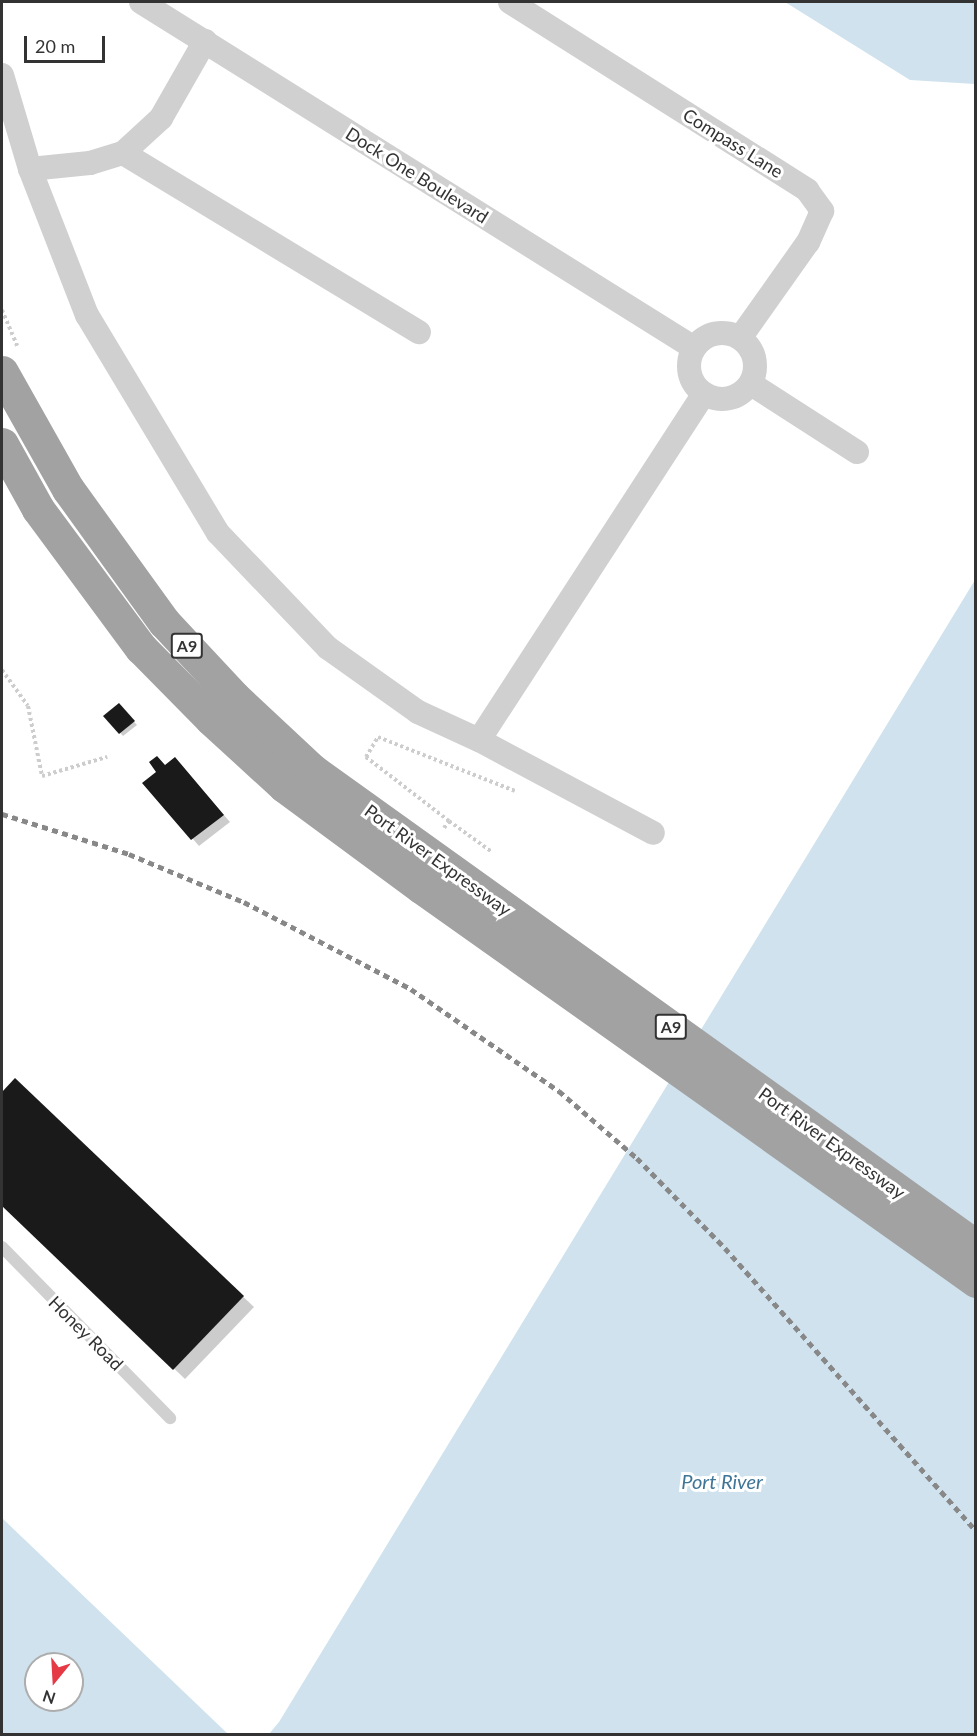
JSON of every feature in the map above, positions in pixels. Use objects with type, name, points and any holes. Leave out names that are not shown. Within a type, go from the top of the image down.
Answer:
[{"type":"highway","name":"Port River Expressway","points":[[10,361],[68,489],[164,622],[234,697],[312,770],[443,842],[975,1246]]},
{"type":"highway","name":"Port River Expressway","points":[[2,444],[38,509],[141,648],[284,786],[421,887],[975,1281]]},
{"type":"street","name":"Dock One Boulevard","points":[[141,2],[694,348]]},
{"type":"street","name":"Compass Lane","points":[[510,2],[807,190],[822,212],[808,242],[740,338]]},
{"type":"street","points":[[30,169],[90,163],[123,153],[161,118],[205,41]]},
{"type":"street","points":[[2,75],[30,169],[87,315],[218,533],[328,648],[418,712],[479,740],[653,833]]},
{"type":"street","points":[[123,153],[419,332]]},
{"type":"street","points":[[723,332],[740,338],[752,351],[756,367],[750,384],[738,396],[721,399],[704,394],[693,381],[689,365],[694,348],[706,336],[723,332]]},
{"type":"street","points":[[750,384],[857,452]]},
{"type":"street","points":[[479,740],[704,394]]},
{"type":"lane","name":"Honey Road","points":[[2,1247],[170,1418]]},
{"type":"path","points":[[2,310],[10,361]]},
{"type":"path","points":[[2,670],[28,706],[42,776],[107,757]]},
{"type":"path","points":[[492,852],[366,757],[378,737],[525,795]]},
{"type":"path","points":[[443,842],[449,821]]},
{"type":"water","points":[[785,2],[975,2],[975,84],[910,80]]},
{"type":"water","name":"Port River","points":[[975,580],[975,1734],[269,1734],[279,1722]]},
{"type":"water","points":[[2,1518],[228,1734],[2,1734]]},
{"type":"building","points":[[119,703],[135,721],[119,734],[103,716]]},
{"type":"building","points":[[157,756],[165,765],[175,757],[224,815],[191,840],[142,783],[156,772],[149,762]]},
{"type":"building","points":[[15,1078],[244,1296],[173,1370],[2,1206],[2,1092]]},
{"type":"railway","points":[[2,814],[129,854],[244,902],[411,989],[559,1091],[637,1158],[725,1248],[976,1531]]}]
